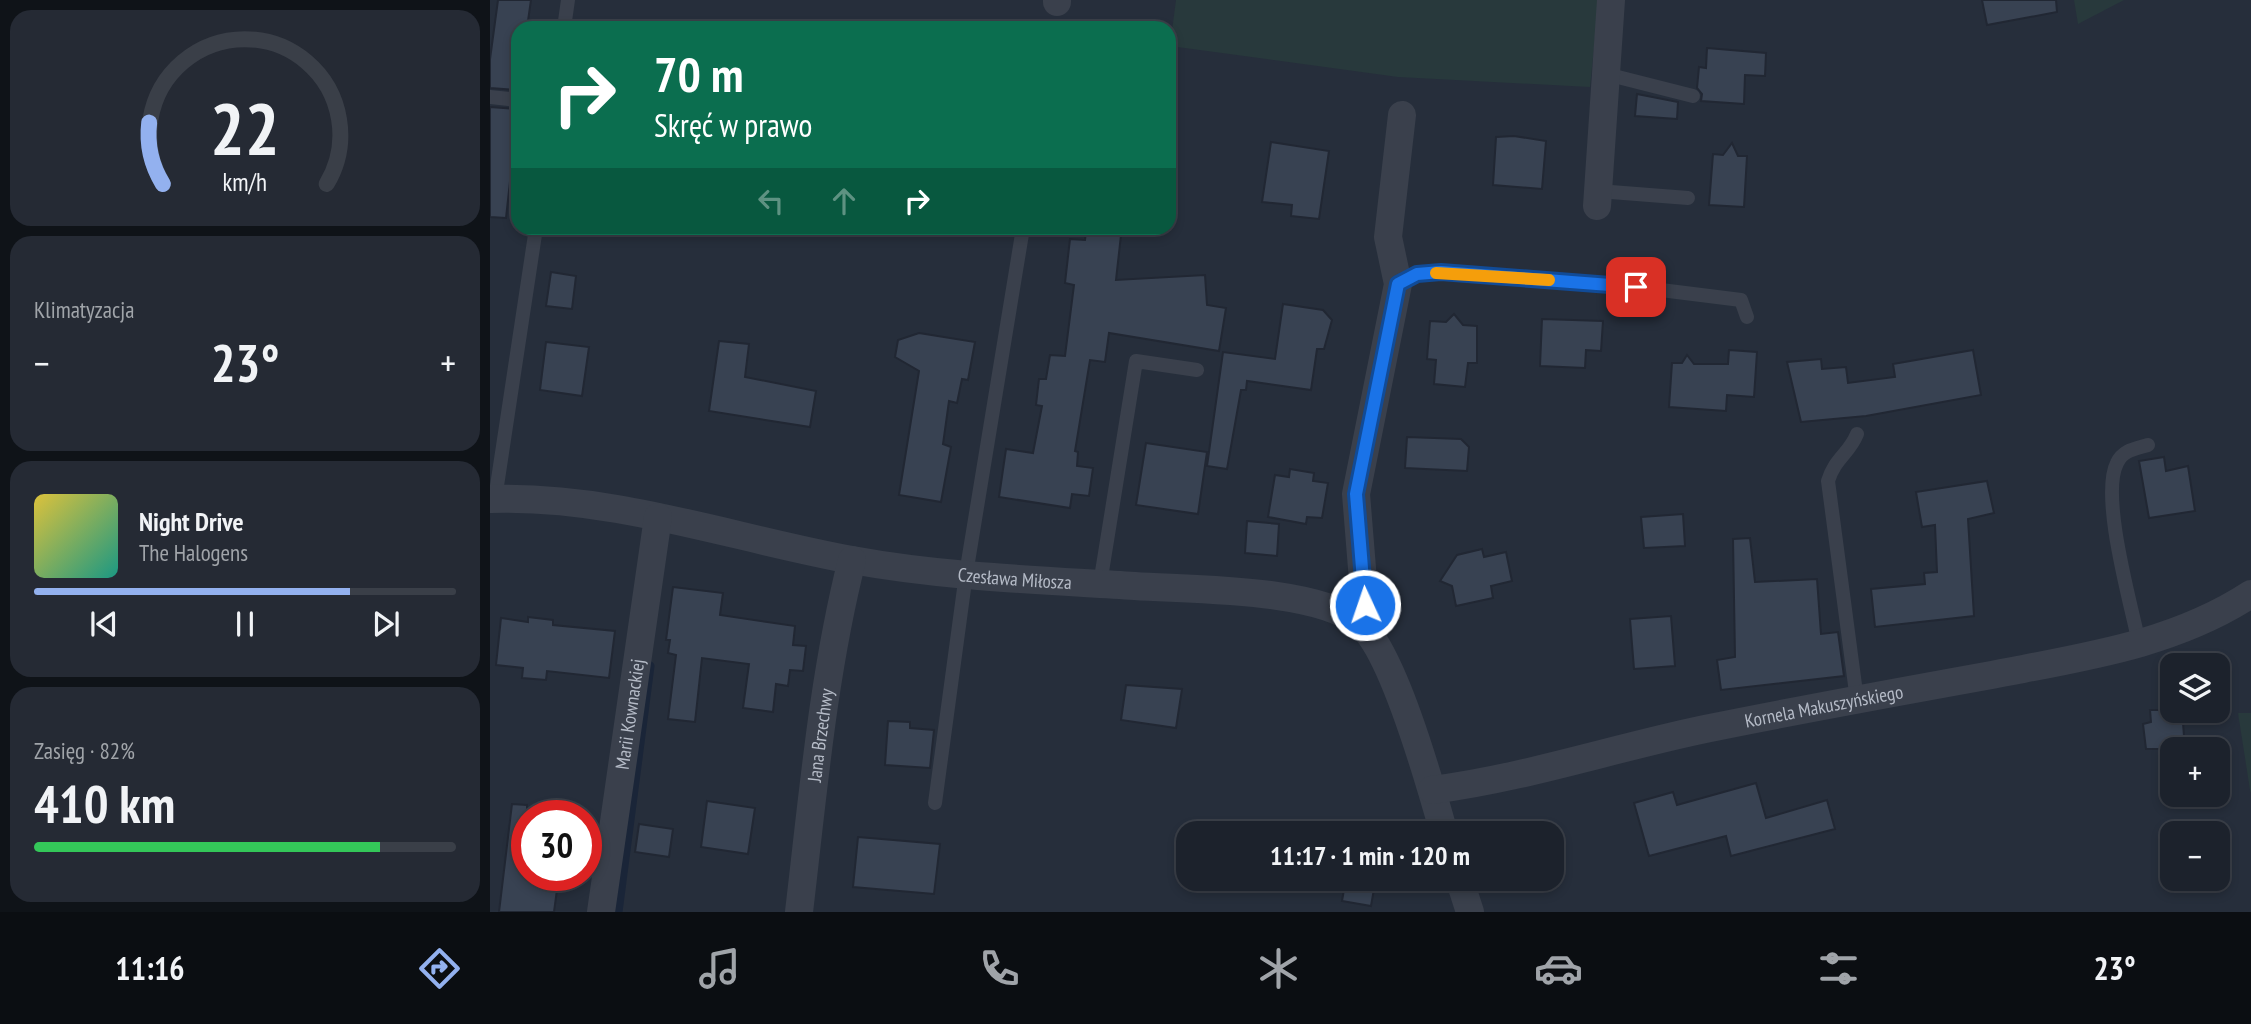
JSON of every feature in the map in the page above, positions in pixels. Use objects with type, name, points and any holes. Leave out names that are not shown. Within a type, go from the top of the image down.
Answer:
[{"type":"street","points":[[1597,199],[1611,0]]},
{"type":"street","points":[[1359,623],[1365,605],[1356,494],[1398,284],[1388,237],[1402,115]]},
{"type":"street","name":"Czesława Miłosza","points":[[492,499],[550,500],[657,517],[852,560],[966,574],[1291,599],[1321,604],[1359,623],[1376,645],[1394,682],[1432,790]]},
{"type":"street","name":"Marii Kownackiej","points":[[601,912],[657,517]]},
{"type":"street","name":"Jana Brzechwy","points":[[799,912],[823,718],[840,610],[852,560]]},
{"type":"street","name":"Kornela Makuszyńskiego","points":[[1432,790],[1503,779],[1703,730],[2139,643],[2197,624],[2251,594]]},
{"type":"street","points":[[1432,790],[1441,821]]},
{"type":"street","points":[[1463,891],[1470,912]]},
{"type":"lane","points":[[565,21],[568,0]]},
{"type":"lane","points":[[1606,74],[1693,96]]},
{"type":"lane","points":[[490,97],[511,99]]},
{"type":"lane","points":[[1597,199],[1688,198]]},
{"type":"lane","points":[[492,499],[535,235]]},
{"type":"lane","points":[[935,803],[966,574],[1022,235]]},
{"type":"lane","points":[[1398,284],[1417,274],[1441,272],[1613,284],[1741,300],[1747,317]]},
{"type":"lane","points":[[1100,584],[1136,361],[1197,370]]},
{"type":"lane","points":[[1857,434],[1853,443],[1833,464],[1828,481],[1857,700]]},
{"type":"lane","points":[[2139,643],[2115,524],[2111,484],[2117,463],[2126,451],[2148,445]]},
{"type":"shaded area","points":[[1176,0],[1599,0],[1590,87],[1398,77],[1176,47],[1176,21],[1173,21]]},
{"type":"shaded area","points":[[2074,0],[2124,0],[2078,24]]},
{"type":"shaded area","points":[[2238,713],[2251,713],[2251,793],[2250,790]]},
{"type":"building","points":[[498,0],[531,0],[528,21],[511,21],[511,90],[490,88],[490,59]]},
{"type":"building","points":[[1982,0],[2056,0],[2057,12],[1987,25]]},
{"type":"building","points":[[1707,48],[1766,53],[1765,76],[1745,75],[1744,104],[1701,101],[1702,94],[1697,88],[1699,67],[1706,68]]},
{"type":"building","points":[[1637,94],[1678,102],[1677,119],[1635,116]]},
{"type":"building","points":[[490,107],[511,108],[511,173],[506,218],[490,217]]},
{"type":"building","points":[[1514,136],[1546,141],[1542,189],[1493,185],[1496,137]]},
{"type":"building","points":[[1271,142],[1329,151],[1319,219],[1291,216],[1292,205],[1262,202]]},
{"type":"building","points":[[1732,143],[1738,156],[1747,156],[1744,207],[1709,205],[1713,154],[1723,155]]},
{"type":"building","points":[[1086,235],[1121,235],[1116,280],[1205,275],[1207,305],[1226,308],[1219,351],[1109,333],[1105,362],[1090,360],[1075,451],[1078,452],[1077,466],[1093,468],[1089,496],[1072,494],[1070,508],[999,497],[1006,449],[1033,453],[1042,406],[1036,405],[1039,379],[1046,379],[1050,355],[1065,356],[1074,285],[1065,283],[1070,239],[1085,240]]},
{"type":"building","points":[[551,272],[576,276],[572,309],[546,306]]},
{"type":"building","points":[[1283,304],[1323,310],[1332,320],[1324,349],[1317,349],[1311,390],[1247,381],[1246,390],[1241,390],[1227,469],[1207,466],[1223,352],[1275,359]]},
{"type":"building","points":[[1454,314],[1463,325],[1477,326],[1477,363],[1468,363],[1465,387],[1434,384],[1436,360],[1427,359],[1430,321],[1446,322]]},
{"type":"building","points":[[1542,319],[1603,321],[1601,351],[1586,350],[1585,368],[1540,366]]},
{"type":"building","points":[[919,333],[975,342],[968,380],[962,379],[957,403],[949,401],[943,444],[951,447],[941,502],[899,495],[919,371],[895,357],[898,340]]},
{"type":"building","points":[[719,341],[749,344],[745,377],[816,391],[810,427],[709,411]]},
{"type":"building","points":[[546,342],[589,347],[582,396],[540,390]]},
{"type":"building","points":[[1729,350],[1757,352],[1754,397],[1727,395],[1726,411],[1669,407],[1672,363],[1682,363],[1687,355],[1694,364],[1728,364]]},
{"type":"building","points":[[1973,350],[1981,395],[1866,416],[1801,422],[1787,362],[1821,359],[1822,369],[1846,367],[1848,383],[1895,377],[1893,364]]},
{"type":"building","points":[[1407,437],[1461,439],[1469,447],[1467,471],[1405,468]]},
{"type":"building","points":[[1146,443],[1207,452],[1198,514],[1136,505]]},
{"type":"building","points":[[2164,457],[2166,471],[2188,466],[2195,511],[2149,518],[2139,461]]},
{"type":"building","points":[[1290,469],[1314,473],[1313,481],[1328,483],[1322,518],[1307,517],[1306,524],[1268,517],[1275,475],[1289,477]]},
{"type":"building","points":[[1987,481],[1994,513],[1968,519],[1974,616],[1875,627],[1871,589],[1925,584],[1924,573],[1937,572],[1935,525],[1922,527],[1916,492]]},
{"type":"building","points":[[1683,514],[1685,546],[1644,548],[1641,517]]},
{"type":"building","points":[[1247,521],[1279,524],[1277,556],[1245,553]]},
{"type":"building","points":[[1750,538],[1755,582],[1817,579],[1821,634],[1838,632],[1844,676],[1721,690],[1717,660],[1735,657],[1733,539]]},
{"type":"building","points":[[1482,549],[1484,557],[1506,552],[1512,581],[1491,586],[1493,598],[1456,606],[1452,586],[1440,581],[1457,555]]},
{"type":"building","points":[[673,587],[723,593],[720,615],[795,626],[793,645],[806,646],[803,671],[790,670],[788,686],[776,684],[773,712],[743,708],[749,664],[702,658],[695,722],[668,719],[676,655],[668,653],[670,640],[666,640]]},
{"type":"building","points":[[1671,616],[1675,666],[1634,669],[1630,619]]},
{"type":"building","points":[[528,617],[553,620],[553,625],[615,631],[609,678],[547,671],[546,680],[522,678],[523,668],[496,665],[501,618],[528,622]]},
{"type":"building","points":[[1126,685],[1182,689],[1176,728],[1121,720]]},
{"type":"building","points":[[2150,710],[2160,710],[2160,723],[2183,723],[2184,737],[2160,737],[2160,749],[2146,749],[2143,724],[2151,722]]},
{"type":"building","points":[[888,721],[910,722],[910,728],[934,730],[930,768],[885,765]]},
{"type":"building","points":[[1756,783],[1766,818],[1827,800],[1835,829],[1731,856],[1726,836],[1649,856],[1634,803],[1673,792],[1677,805]]},
{"type":"building","points":[[707,801],[755,808],[748,854],[701,847]]},
{"type":"building","points":[[511,812],[511,891],[557,891],[554,912],[499,912]]},
{"type":"building","points":[[639,824],[673,829],[669,857],[635,852]]},
{"type":"building","points":[[858,837],[940,844],[934,894],[853,887]]},
{"type":"building","points":[[1344,891],[1374,891],[1371,906],[1342,901]]},
{"type":"waterway","points":[[618,912],[650,666]]},
{"type":"slow traffic","points":[[1436,273],[1549,280]]},
{"type":"route","points":[[1365,605],[1356,494],[1398,284],[1417,274],[1441,272],[1636,287]]}]
